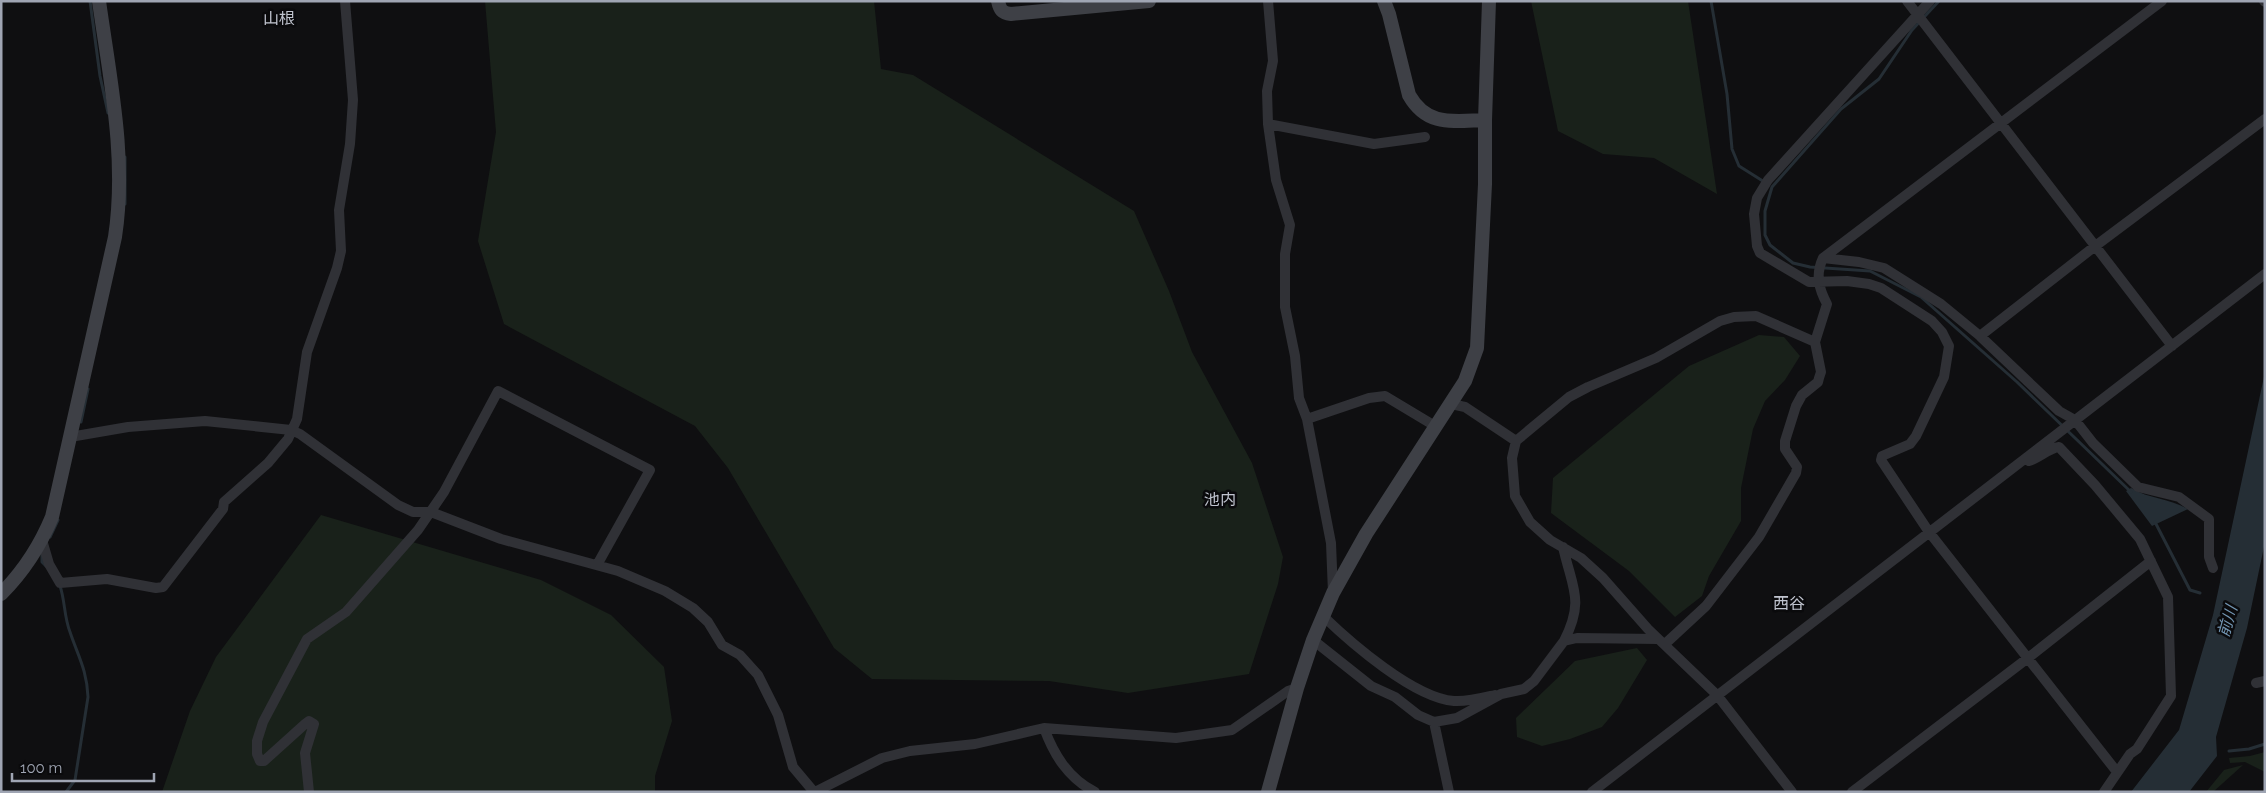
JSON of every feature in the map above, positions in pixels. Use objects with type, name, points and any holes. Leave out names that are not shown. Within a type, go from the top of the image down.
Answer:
[{"type":"street","points":[[1,594],[23,570],[42,540],[52,517],[115,237],[119,208],[119,147],[99,1]]},
{"type":"street","points":[[42,540],[49,564],[60,583],[107,579],[156,588],[163,587],[223,509],[224,502],[268,463],[288,439],[297,419],[307,352],[317,328],[341,251],[339,210],[350,144],[353,100],[345,1]]},
{"type":"street","points":[[998,1],[1000,10],[1011,14],[1149,1]]},
{"type":"street","points":[[1268,1],[1273,61],[1267,91],[1268,124],[1276,180],[1290,224],[1285,254],[1284,307],[1295,356],[1299,398],[1307,420],[1331,544],[1333,593]]},
{"type":"street","points":[[1384,1],[1409,95],[1416,107],[1435,119],[1485,120]]},
{"type":"street","points":[[1268,792],[1297,688],[1313,640],[1333,593],[1366,534],[1434,426],[1451,404],[1465,381],[1477,348],[1485,184],[1489,1]]},
{"type":"street","points":[[1908,1],[2094,247],[2172,346]]},
{"type":"street","points":[[1930,1],[1920,18],[1766,183],[1757,198],[1754,214],[1756,246],[1760,253],[1810,282],[1819,278],[1847,280],[1881,288],[1932,321],[1942,332],[1949,346],[1944,377],[1916,436],[1910,444],[1882,456],[1881,460],[1929,532],[2117,772]]},
{"type":"street","points":[[1564,641],[1577,638],[1662,641],[1706,606],[1759,537],[1796,473],[1797,467],[1785,449],[1785,441],[1799,400],[1819,378],[1821,372],[1815,342],[1827,304],[1819,289],[1822,261],[2162,1]]},
{"type":"street","points":[[1980,336],[2094,247],[2265,119]]},
{"type":"street","points":[[1268,124],[1374,144],[1425,137]]},
{"type":"street","points":[[1822,261],[1859,262],[1884,268],[1941,304],[1980,336],[2058,411],[2068,425],[2093,443],[2138,487],[2179,497],[2210,519],[2210,557],[2213,568]]},
{"type":"street","points":[[1592,792],[2265,274]]},
{"type":"street","points":[[1792,792],[1717,696],[1662,641],[1648,630],[1603,578],[1581,558],[1538,531],[1519,503],[1513,480],[1512,458],[1516,441],[1569,397],[1656,358],[1720,321],[1734,317],[1756,316],[1815,342]]},
{"type":"street","points":[[309,792],[305,753],[314,724],[309,721],[264,761],[260,761],[257,758],[257,741],[263,722],[307,639],[346,612],[380,575],[431,512],[498,390],[650,470],[597,565]]},
{"type":"street","points":[[1307,420],[1369,398],[1385,396],[1434,426]]},
{"type":"street","points":[[1451,404],[1465,407],[1516,441]]},
{"type":"street","points":[[70,437],[136,426],[205,421],[291,430],[300,434],[398,506],[413,512],[431,512],[501,540],[597,565],[647,582],[693,608],[708,622],[722,645],[734,650],[758,675],[773,702],[794,767],[815,792],[882,758],[910,751],[975,744],[1044,728],[1176,738],[1232,730],[1288,691],[1297,688]]},
{"type":"street","points":[[2025,459],[2029,461],[2041,457],[2054,448],[2059,447],[2095,485],[2140,539],[2169,603],[2171,696],[2138,749],[2130,754],[2104,792]]},
{"type":"street","points":[[1323,616],[1379,665],[1440,698],[1454,701],[1524,689],[1534,681],[1564,641],[1574,621],[1577,608],[1576,593],[1563,547]]},
{"type":"street","points":[[1852,792],[2028,658],[2151,561]]},
{"type":"street","points":[[1313,640],[1371,686],[1396,697],[1418,715],[1434,722],[1457,718],[1501,694]]},
{"type":"street","points":[[1434,722],[1449,792]]},
{"type":"street","points":[[1044,728],[1051,746],[1064,767],[1086,788],[1095,792]]},
{"type":"shaded area","points":[[485,1],[874,1],[881,69],[913,75],[1134,211],[1169,291],[1192,352],[1252,463],[1283,557],[1278,584],[1249,674],[1128,693],[1049,681],[872,679],[834,648],[728,468],[695,426],[504,324],[478,241],[496,132]]},
{"type":"shaded area","points":[[1531,1],[1688,1],[1717,194],[1654,158],[1603,154],[1558,131]]},
{"type":"shaded area","points":[[1759,335],[1784,337],[1800,356],[1785,380],[1765,401],[1753,429],[1741,488],[1741,521],[1709,576],[1702,596],[1675,617],[1629,571],[1551,513],[1553,478],[1689,366]]},
{"type":"shaded area","points":[[321,515],[541,580],[611,615],[664,667],[672,721],[655,776],[655,792],[162,792],[190,711],[216,657]]},
{"type":"shaded area","points":[[1637,648],[1647,660],[1618,708],[1602,727],[1570,739],[1542,746],[1517,737],[1516,718],[1575,661]]},
{"type":"shaded area","points":[[2265,752],[2265,772],[2245,762],[2230,763],[2229,758]]},
{"type":"shaded area","points":[[2243,765],[2213,792],[2206,792],[2224,770]]},
{"type":"water","name":"前川","points":[[2265,372],[2265,542],[2247,628],[2216,737],[2217,756],[2189,792],[2131,792],[2179,730],[2213,615]]},
{"type":"water","points":[[2131,488],[2188,509],[2152,526],[2126,491]]},
{"type":"waterway","points":[[90,1],[100,76],[108,113]]},
{"type":"waterway","points":[[1711,1],[1727,94],[1732,149],[1739,166],[1766,183]]},
{"type":"waterway","points":[[1939,1],[1912,30],[1879,79],[1841,109],[1772,187],[1765,211],[1765,235],[1770,245],[1793,263],[1810,267],[1870,271],[1921,297],[2017,382],[2131,492]]},
{"type":"waterway","points":[[125,157],[125,204]]},
{"type":"waterway","points":[[81,422],[88,389]]},
{"type":"waterway","points":[[50,537],[58,520]]},
{"type":"waterway","points":[[2155,522],[2190,590],[2200,593]]},
{"type":"waterway","points":[[42,554],[42,562],[46,566]]},
{"type":"waterway","points":[[60,586],[68,626],[84,671],[88,697],[75,780],[66,792]]},
{"type":"waterway","points":[[2229,751],[2249,749],[2265,744]]},
{"type":"district","name":"山根","points":[[279,18]]},
{"type":"district","name":"池内","points":[[1220,499]]},
{"type":"district","name":"西谷","points":[[1789,603]]}]
